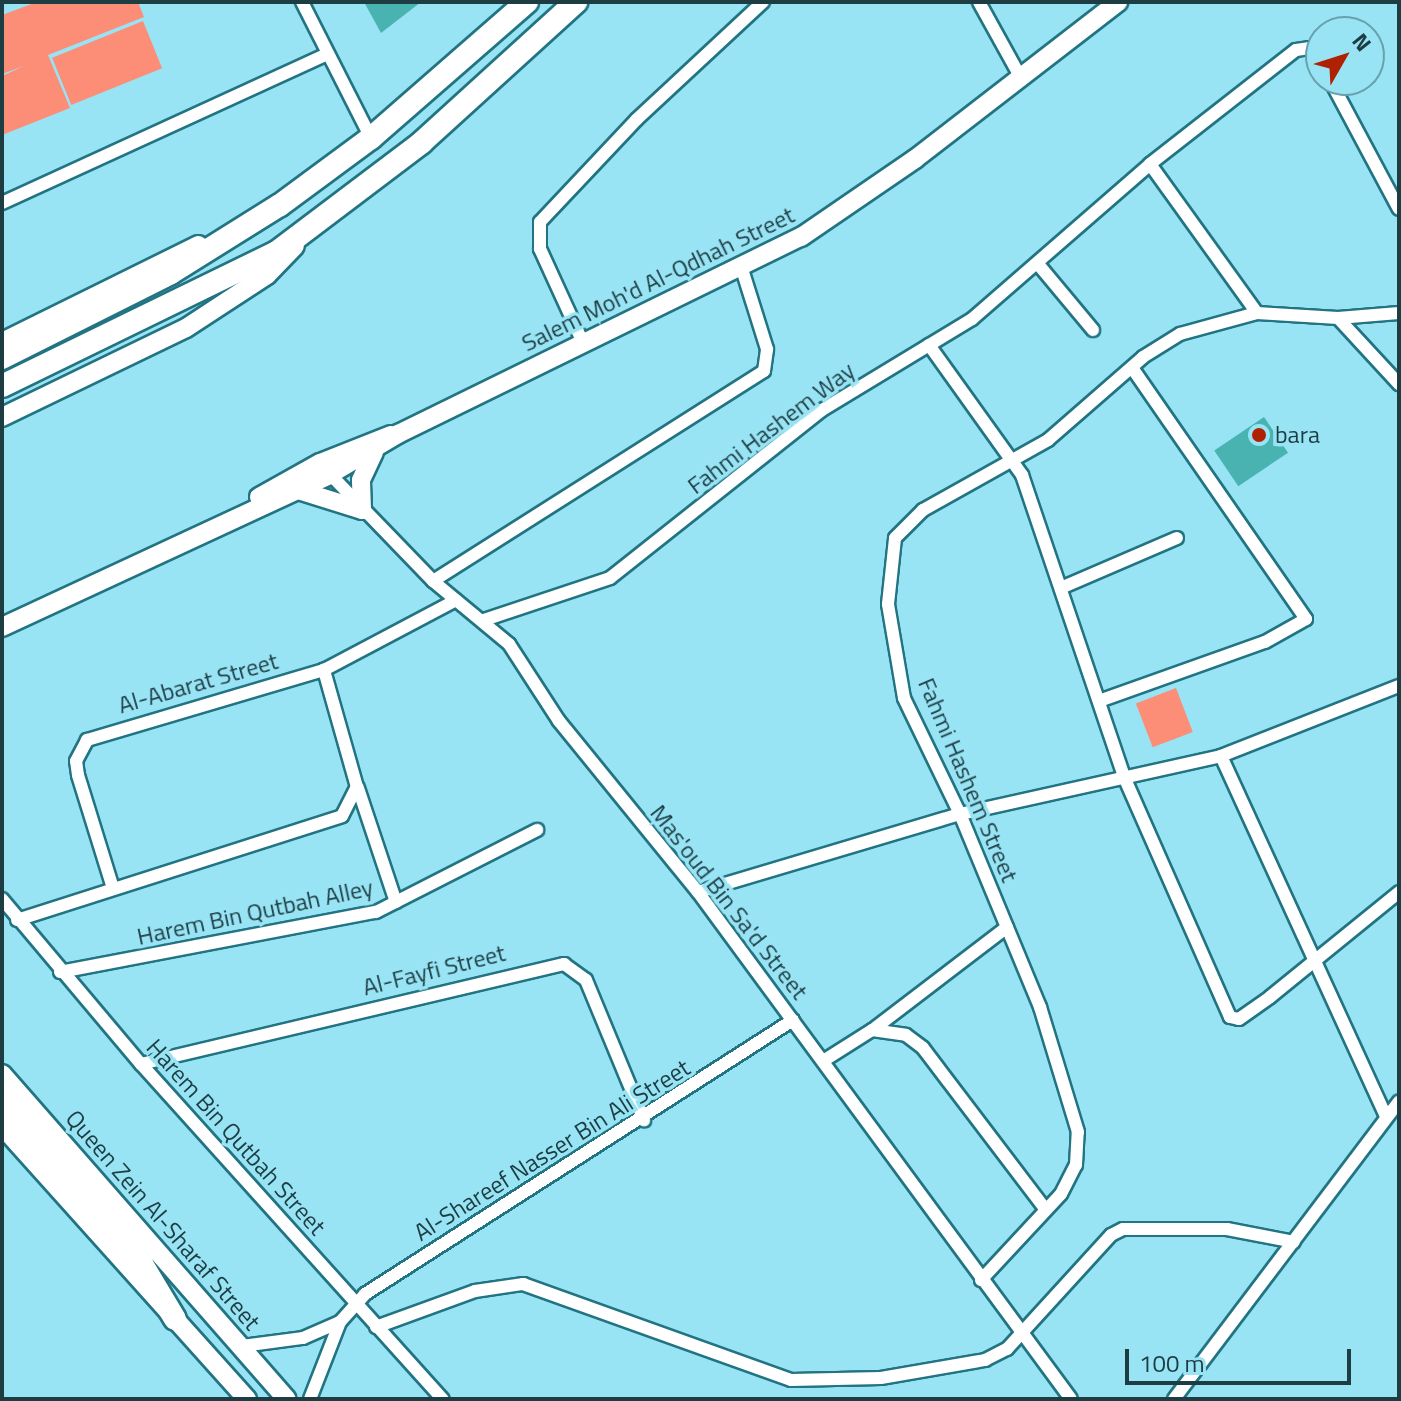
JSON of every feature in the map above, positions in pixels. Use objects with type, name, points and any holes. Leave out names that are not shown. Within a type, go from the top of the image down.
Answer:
[{"type":"highway","points":[[2,358],[171,273],[280,205],[371,138],[527,2]]},
{"type":"highway","points":[[2,386],[277,252],[421,143],[576,2]]},
{"type":"highway","points":[[2,1101],[135,1254],[175,1319]]},
{"type":"street","points":[[302,2],[326,55],[371,138]]},
{"type":"street","points":[[584,345],[540,249],[540,222],[637,119],[763,2]]},
{"type":"street","points":[[979,2],[1021,78]]},
{"type":"street","name":"Salem Moh'd Al-Qdhah Street","points":[[2,627],[742,269],[855,204],[1118,2]]},
{"type":"street","name":"Fahmi Hashem Way","points":[[484,620],[610,578],[822,410],[929,345],[1038,264],[1150,164],[1296,50],[1305,49]]},
{"type":"street","points":[[2,203],[326,55]]},
{"type":"street","points":[[1339,96],[1399,209]]},
{"type":"street","points":[[1150,164],[1257,313]]},
{"type":"street","points":[[2,342],[280,205]]},
{"type":"street","points":[[2,417],[228,303],[267,275],[315,223]]},
{"type":"street","points":[[1038,264],[1093,330]]},
{"type":"street","points":[[433,581],[764,371],[767,349],[742,269]]},
{"type":"street","name":"Fahmi Hashem Street","points":[[981,1280],[1046,1210],[1076,1165],[1078,1132],[1062,1065],[1007,927],[960,814],[904,698],[887,579],[895,538],[907,522],[1015,462],[1132,368],[1180,334],[1257,313],[1338,318],[1399,313]]},
{"type":"street","points":[[1338,318],[1399,384]]},
{"type":"street","points":[[929,345],[1015,462],[1063,587],[1125,779],[1230,1017],[1243,1017],[1399,892]]},
{"type":"street","points":[[1099,701],[1265,642],[1306,619],[1132,368]]},
{"type":"street","name":"Salem Moh'd Al-Qdhah Street","points":[[239,513],[298,490],[325,469],[374,452],[398,434]]},
{"type":"street","points":[[298,490],[362,510],[361,480],[374,452]]},
{"type":"street","name":"Mas'oud Bin Sa'd Street","points":[[325,469],[433,581],[484,620],[509,644],[559,721],[698,892],[1023,1338],[1071,1399]]},
{"type":"street","points":[[1063,587],[1177,538]]},
{"type":"street","name":"Al-Abarat Street","points":[[112,885],[78,775],[79,751],[87,740],[324,670],[409,631],[456,600]]},
{"type":"street","points":[[324,670],[357,787],[396,902]]},
{"type":"street","points":[[698,892],[960,814],[1221,756],[1399,686]]},
{"type":"street","points":[[1221,756],[1386,1116]]},
{"type":"street","points":[[17,920],[112,885],[331,822],[353,805],[357,787]]},
{"type":"street","name":"Harem Bin Qutbah Alley","points":[[60,972],[268,936],[396,902],[537,830]]},
{"type":"street","name":"Harem Bin Qutbah Street","points":[[2,899],[60,972],[141,1064],[443,1399]]},
{"type":"street","points":[[823,1061],[872,1030],[1007,927]]},
{"type":"street","name":"Al-Fayfi Street","points":[[141,1064],[564,964],[586,980],[644,1120]]},
{"type":"street","name":"Al-Shareef Nasser Bin Ali Street","points":[[310,1399],[340,1322],[355,1302],[644,1120],[793,1020]]},
{"type":"street","points":[[872,1030],[896,1029],[923,1048],[1046,1210]]},
{"type":"street","name":"Queen Zein Al-Sharaf Street","points":[[2,1074],[287,1399]]},
{"type":"street","points":[[1174,1399],[1399,1101]]},
{"type":"street","points":[[2,1126],[247,1399]]},
{"type":"street","points":[[376,1327],[475,1291],[523,1284],[791,1380],[817,1384],[985,1360],[1023,1338],[1117,1232],[1227,1229],[1294,1242]]},
{"type":"street","name":"Al-Shareef Nasser Bin Ali Street","points":[[242,1346],[303,1338],[340,1322]]},
{"type":"shaded area","points":[[37,2],[138,2],[144,17],[48,55],[70,108],[2,135],[2,76],[24,66],[2,74],[2,15]]},
{"type":"shaded area","points":[[143,21],[162,68],[71,105],[52,58]]},
{"type":"shaded area","points":[[1176,688],[1193,732],[1153,747],[1136,703]]},
{"type":"building","points":[[364,2],[421,2],[381,33]]},
{"type":"building","name":"bara","points":[[1264,417],[1288,453],[1238,486],[1214,451]]},
{"type":"place","name":"bara","points":[[1259,435]]}]
